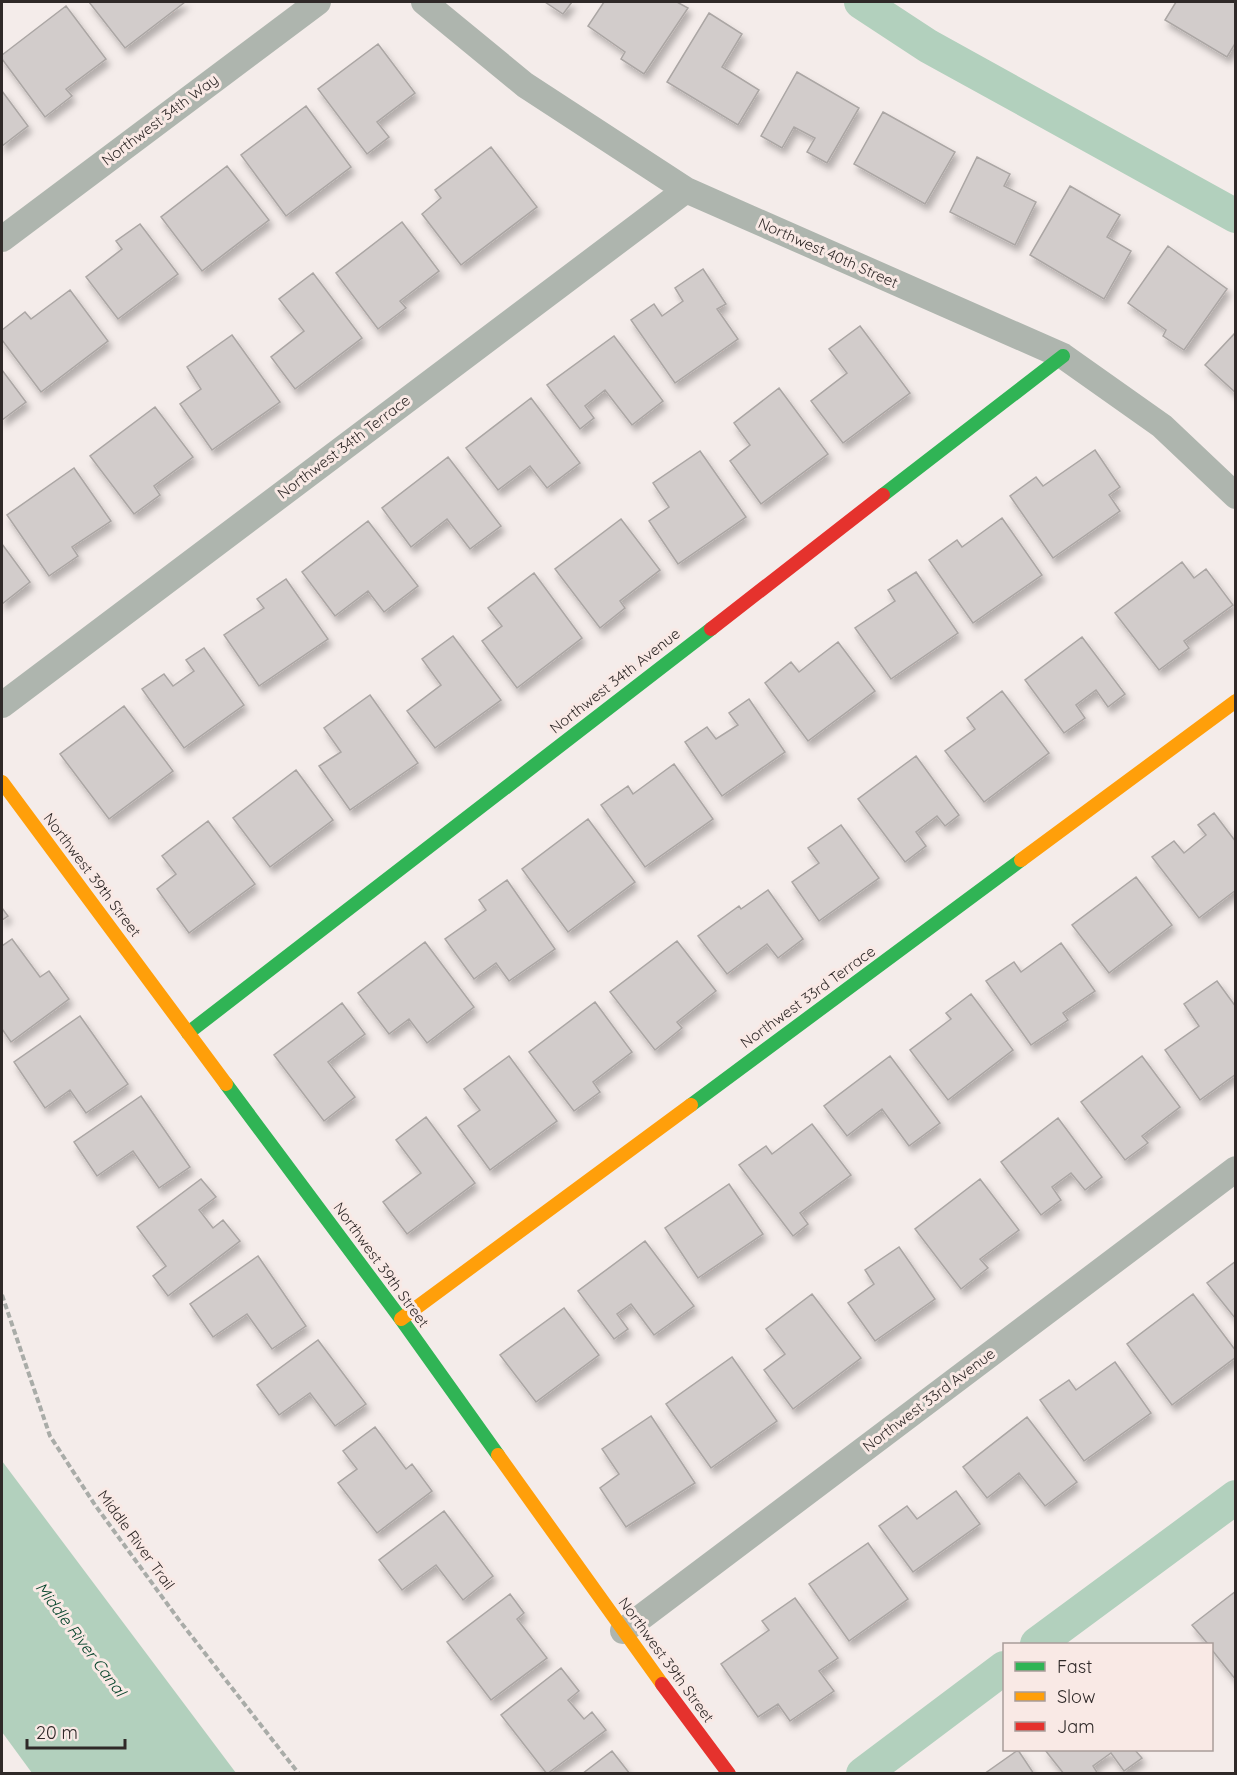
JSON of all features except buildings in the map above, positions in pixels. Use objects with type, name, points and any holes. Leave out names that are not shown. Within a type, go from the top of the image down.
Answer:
[{"type":"street","name":"Northwest 34th Way","points":[[2,239],[318,2]]},
{"type":"street","name":"Northwest 40th Street","points":[[424,2],[525,86],[686,190],[1063,356],[1162,426],[1236,496]]},
{"type":"street","name":"Northwest 34th Terrace","points":[[2,705],[686,190]]},
{"type":"street","name":"Northwest 34th Avenue","points":[[188,1033],[1063,356]]},
{"type":"street","name":"Northwest 33rd Terrace","points":[[401,1319],[1236,701]]},
{"type":"street","name":"Northwest 39th Street","points":[[2,782],[401,1319],[623,1631],[729,1773]]},
{"type":"street","name":"Northwest 33rd Avenue","points":[[623,1631],[1236,1169]]},
{"type":"path","name":"Middle River Trail","points":[[2,1295],[50,1436],[95,1505],[172,1610],[299,1773]]},
{"type":"water","name":"Middle River Canal","points":[[2,1461],[236,1773],[32,1773],[2,1732]]},
{"type":"waterway","points":[[861,2],[928,46],[1236,216]]},
{"type":"waterway","points":[[1038,1643],[1236,1497]]},
{"type":"waterway","points":[[863,1774],[1003,1669]]},
{"type":"traffic: fast","points":[[883,495],[1063,356]]},
{"type":"traffic: fast","points":[[188,1033],[711,629]]},
{"type":"traffic: fast","points":[[691,1105],[1021,860]]},
{"type":"traffic: fast","points":[[226,1084],[401,1319],[498,1455]]},
{"type":"traffic: slow","points":[[1021,860],[1236,701]]},
{"type":"traffic: slow","points":[[2,782],[226,1084]]},
{"type":"traffic: slow","points":[[401,1319],[691,1105]]},
{"type":"traffic: slow","points":[[498,1455],[662,1684]]},
{"type":"traffic: jam","points":[[711,629],[883,495]]},
{"type":"traffic: jam","points":[[662,1684],[729,1774]]}]
